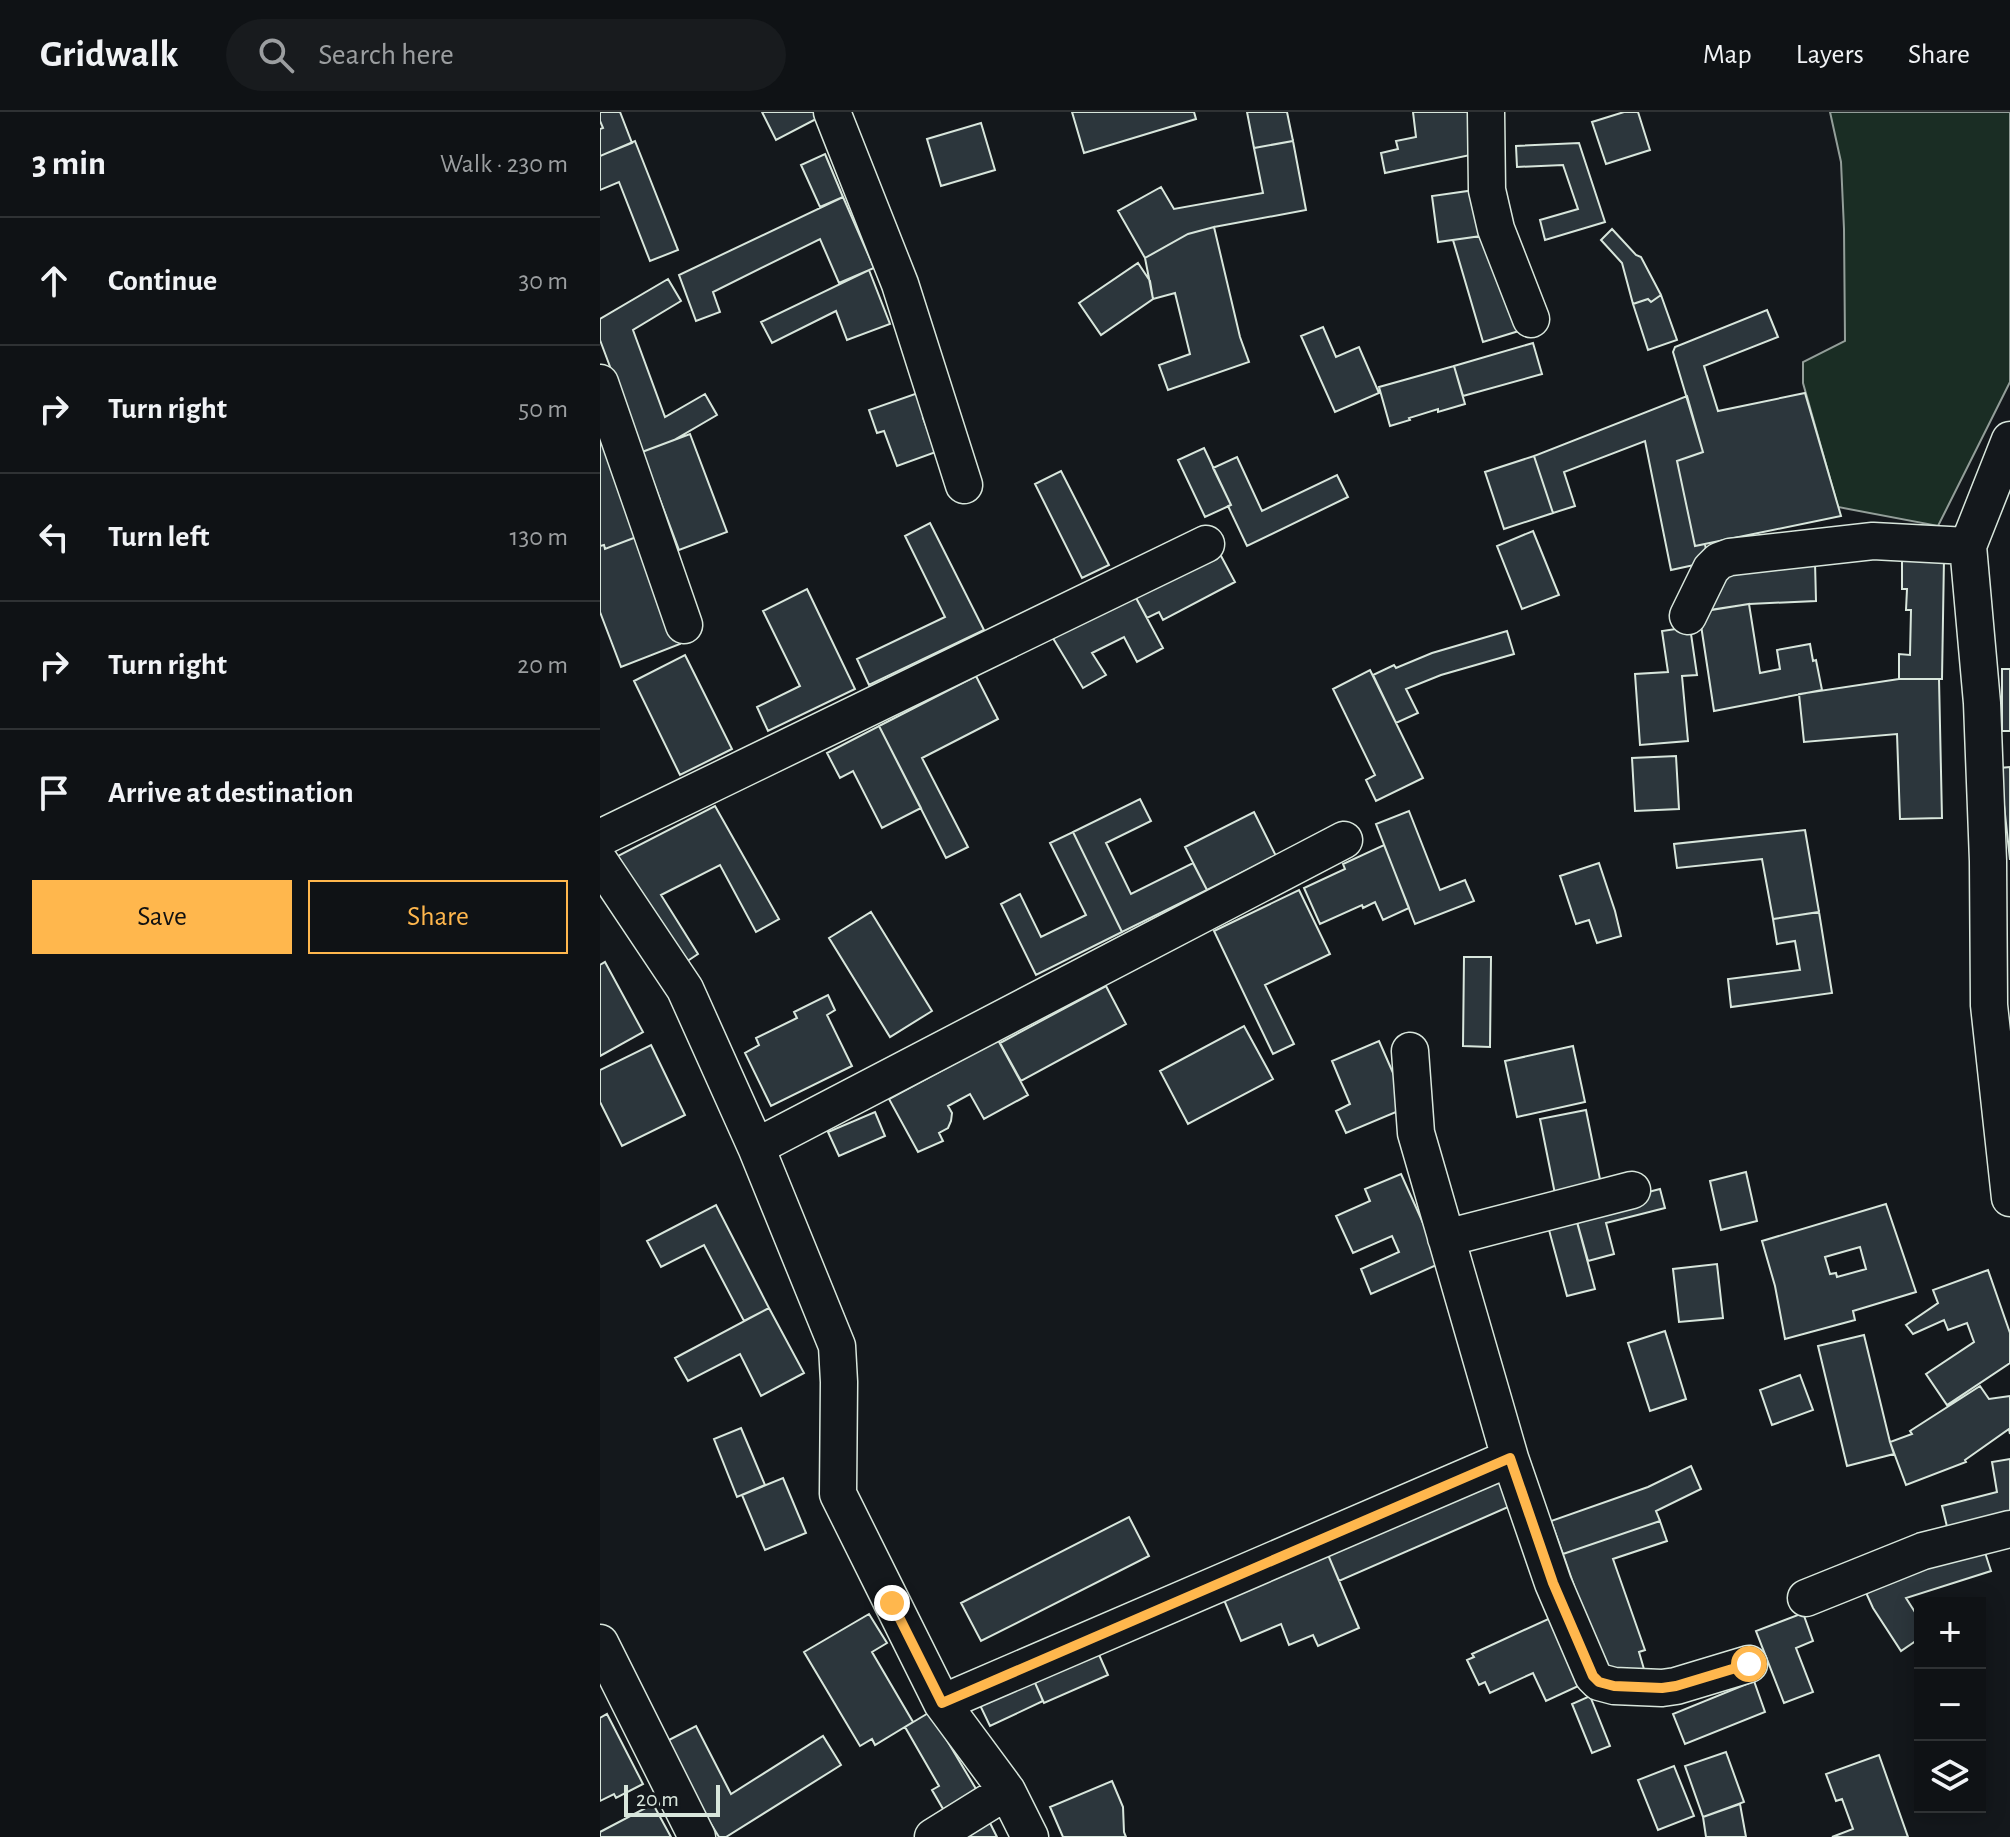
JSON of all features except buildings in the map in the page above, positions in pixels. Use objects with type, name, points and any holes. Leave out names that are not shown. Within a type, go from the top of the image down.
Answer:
[{"type":"street","points":[[832,112],[900,284],[964,485]]},
{"type":"street","points":[[1486,112],[1487,190],[1496,229],[1531,319]]},
{"type":"street","points":[[600,383],[684,625]]},
{"type":"street","points":[[2010,440],[1968,546],[1982,703],[1989,1005],[2010,1198]]},
{"type":"street","points":[[1688,616],[1711,569],[1719,561],[1730,557],[1873,541],[1968,546]]},
{"type":"street","points":[[600,838],[1206,544]]},
{"type":"street","points":[[756,1147],[1344,840]]},
{"type":"street","points":[[600,862],[685,989],[756,1147],[837,1346],[838,1494],[942,1703],[1007,1791],[1030,1837]]},
{"type":"street","points":[[1410,1051],[1416,1133],[1510,1458],[1553,1583],[1593,1676],[1599,1682],[1614,1686],[1662,1688],[1749,1664]]},
{"type":"street","points":[[1446,1238],[1632,1190]]},
{"type":"street","points":[[942,1703],[1510,1458]]},
{"type":"street","points":[[1806,1598],[1923,1551],[2010,1529]]},
{"type":"street","points":[[600,1643],[697,1837]]},
{"type":"street","points":[[933,1837],[1007,1791]]},
{"type":"green space","points":[[1830,112],[2010,112],[2010,382],[1938,526],[1838,507],[1803,383],[1803,362],[1845,341],[1841,162]]},
{"type":"route","points":[[892,1603],[942,1703],[1510,1458],[1553,1583],[1593,1676],[1599,1682],[1614,1686],[1662,1688],[1749,1664]]}]
